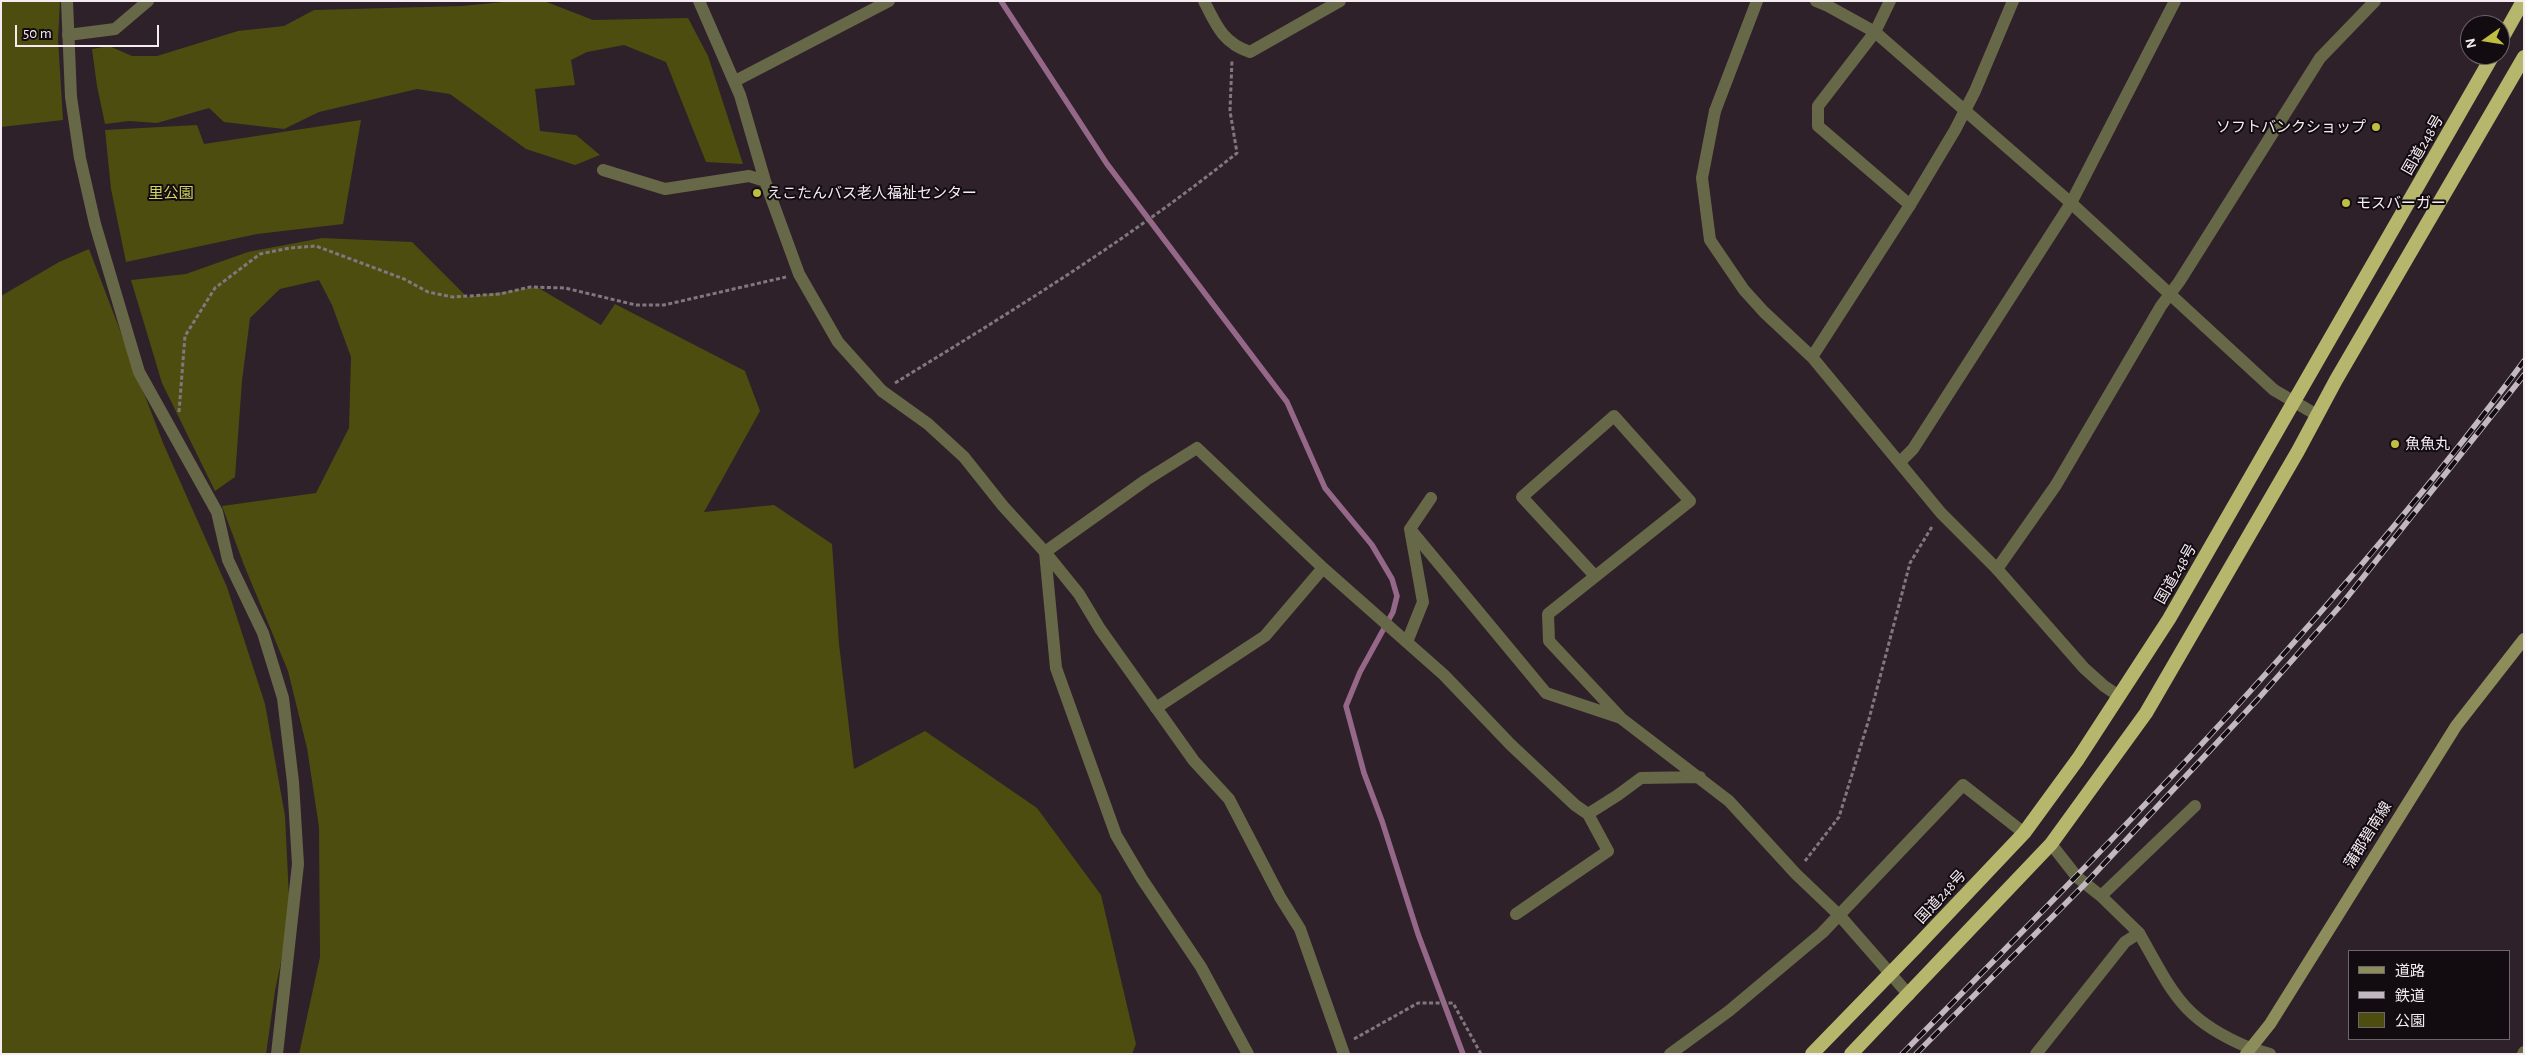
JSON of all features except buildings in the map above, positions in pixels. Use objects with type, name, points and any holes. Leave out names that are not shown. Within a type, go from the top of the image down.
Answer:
[{"type":"highway","points":[[2510,24],[2523,1]]},
{"type":"highway","points":[[1851,1054],[1909,995],[2050,844],[2146,713],[2336,380],[2524,57]]},
{"type":"highway","name":"国道248号","points":[[1812,1054],[2024,833],[2078,759],[2169,619],[2487,65]]},
{"type":"main road","name":"蒲郡碧南線","points":[[2248,1051],[2270,1024],[2456,726],[2524,639]]},
{"type":"street","points":[[67,1],[70,97],[80,158],[95,224],[138,372],[177,437],[217,512],[228,560],[264,633],[283,698],[293,782],[298,864],[277,1054]]},
{"type":"street","points":[[68,35],[115,29],[148,1]]},
{"type":"street","points":[[699,1],[735,81],[765,181],[798,274],[838,342],[882,391],[928,424],[964,457],[1003,506],[1045,552],[1079,594],[1100,629],[1194,761],[1229,799],[1280,896],[1300,929],[1342,1050]]},
{"type":"street","points":[[735,81],[889,1]]},
{"type":"street","points":[[1204,1],[1216,26],[1235,47],[1250,52],[1340,1]]},
{"type":"street","points":[[1757,1],[1715,111],[1702,178],[1710,240],[1744,290],[1812,358],[1941,513],[1997,569],[2084,668],[2104,686],[2119,696]]},
{"type":"street","points":[[1816,1],[1874,32],[2071,203],[2274,390],[2317,415]]},
{"type":"street","points":[[1890,1],[1874,32],[1818,106],[1818,126],[1910,205]]},
{"type":"street","points":[[1812,358],[1910,205],[1965,111],[2013,1]]},
{"type":"street","points":[[1900,462],[1913,449],[2071,203],[2175,1]]},
{"type":"street","points":[[1997,569],[2056,486],[2169,293],[2179,282],[2320,58],[2375,1]]},
{"type":"street","points":[[603,170],[665,189],[749,176],[765,181]]},
{"type":"street","points":[[1595,576],[1522,497],[1614,416],[1690,501],[1548,614],[1549,641],[1622,718],[1729,801],[1796,874],[1840,916],[1909,995]]},
{"type":"street","points":[[1045,552],[1146,480],[1197,448],[1373,614],[1444,675],[1511,746],[1574,805],[1588,814],[1608,850],[1516,914]]},
{"type":"street","points":[[1406,642],[1422,602],[1410,529],[1431,498]]},
{"type":"street","points":[[1410,529],[1546,693],[1622,718]]},
{"type":"street","points":[[1045,552],[1056,668],[1116,835],[1142,880],[1201,967],[1248,1054]]},
{"type":"street","points":[[1156,708],[1265,636],[1323,568]]},
{"type":"street","points":[[1588,814],[1641,778],[1700,777]]},
{"type":"street","points":[[1670,1054],[1729,1011],[1840,916],[1905,843],[1963,784],[2024,833]]},
{"type":"street","points":[[2101,896],[2195,806]]},
{"type":"street","points":[[2050,844],[2077,877],[2101,896],[2139,933],[2175,996],[2191,1015],[2221,1036],[2248,1051],[2270,1054]]},
{"type":"street","points":[[2036,1054],[2125,942],[2139,933]]},
{"type":"path","points":[[882,391],[1045,291],[1159,214],[1237,153],[1230,111],[1232,56],[1235,47]]},
{"type":"path","points":[[177,437],[186,336],[215,288],[260,254],[290,248],[316,246],[404,279],[428,292],[453,297],[500,294],[530,287],[565,288],[636,305],[664,305],[798,274]]},
{"type":"path","points":[[1796,874],[1839,817],[1869,719],[1910,563],[1941,513]]},
{"type":"path","points":[[1342,1050],[1418,1003],[1453,1003],[1481,1054]]},
{"type":"green space","points":[[1,1],[60,1],[58,39],[63,120],[1,127]]},
{"type":"green space","points":[[514,1],[544,1],[593,20],[688,18],[708,56],[743,164],[706,162],[666,62],[624,45],[587,52],[571,60],[575,85],[535,89],[540,131],[576,135],[600,155],[575,165],[526,149],[450,94],[417,89],[319,112],[284,129],[224,122],[209,108],[157,123],[129,121],[105,124],[92,49],[109,46],[132,56],[157,56],[238,31],[284,26],[314,10],[462,6]]},
{"type":"green space","name":"里公園","points":[[361,120],[343,224],[257,234],[126,262],[111,189],[105,130],[197,125],[204,144]]},
{"type":"green space","points":[[322,238],[412,242],[467,297],[537,287],[601,325],[615,304],[745,371],[760,411],[704,512],[774,505],[832,544],[839,644],[854,769],[925,731],[1037,808],[1101,895],[1136,1044],[1132,1054],[299,1054],[320,957],[319,827],[307,748],[288,671],[222,506],[316,493],[349,428],[351,357],[332,305],[319,280],[280,289],[250,318],[242,381],[235,477],[215,491],[162,383],[131,280],[186,274],[248,252]]},
{"type":"green space","points":[[89,249],[163,443],[227,587],[265,704],[285,816],[290,918],[275,991],[266,1054],[1,1054],[1,296],[59,262]]},
{"type":"waterway","points":[[1001,1],[1107,164],[1287,402],[1325,488],[1372,545],[1392,579],[1397,596],[1393,612],[1360,672],[1346,706],[1364,773],[1382,821],[1418,934],[1463,1054]]},
{"type":"railway","points":[[1902,1054],[2146,804],[2303,632],[2379,544],[2524,361]]},
{"type":"railway","points":[[1916,1054],[2085,884],[2258,699],[2341,605],[2524,375]]},
{"type":"place","name":"ソフトバンクショップ","points":[[2376,127]]},
{"type":"place","name":"えこたんバス老人福祉センター","points":[[757,193]]},
{"type":"place","name":"モスバーガー","points":[[2346,203]]},
{"type":"place","name":"魚魚丸","points":[[2395,444]]}]
